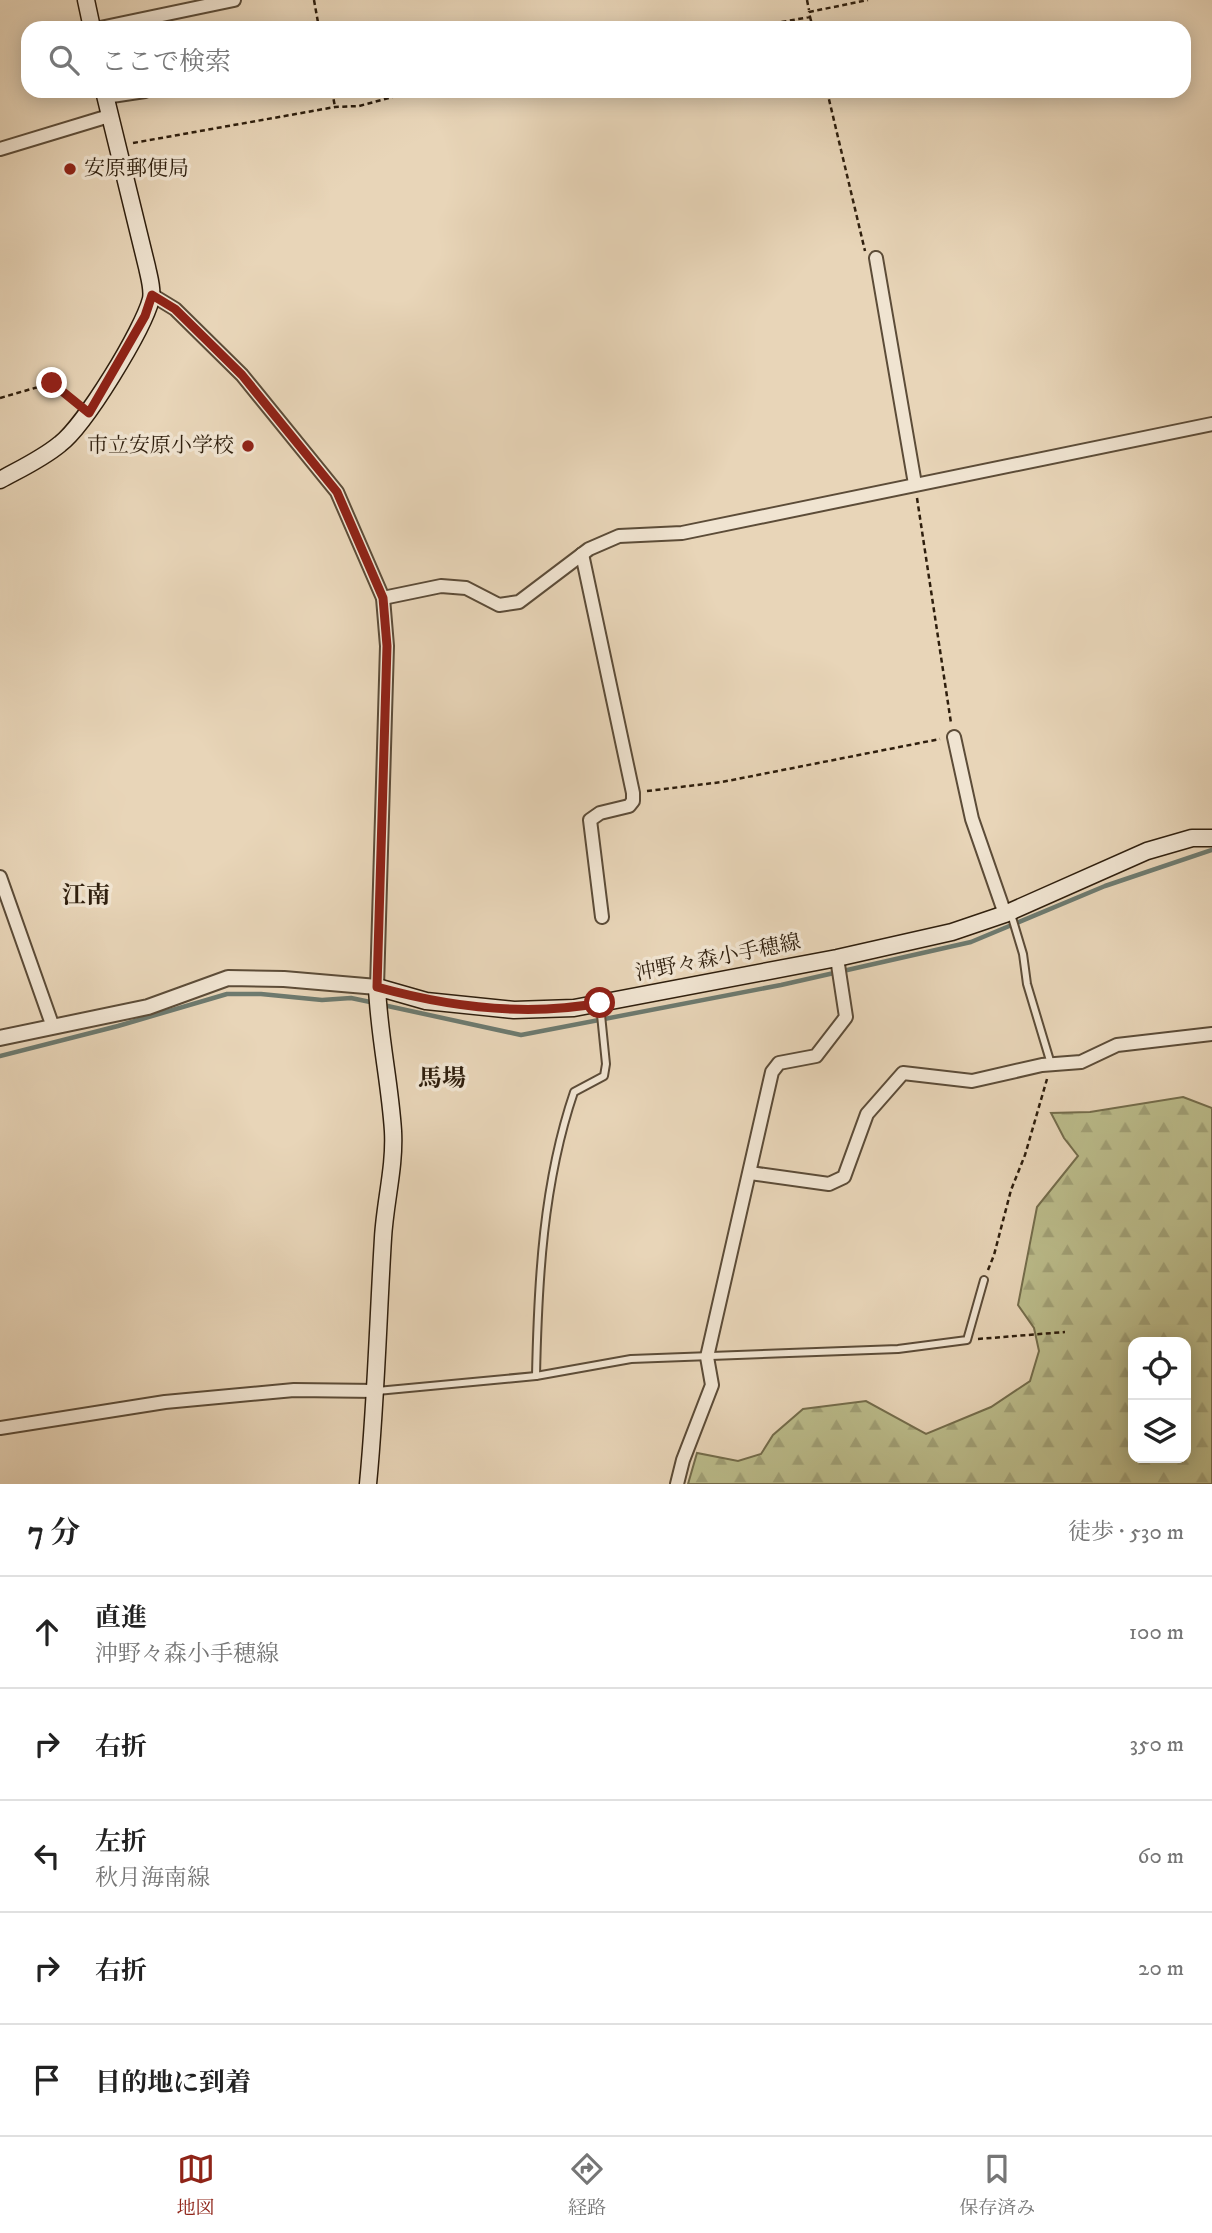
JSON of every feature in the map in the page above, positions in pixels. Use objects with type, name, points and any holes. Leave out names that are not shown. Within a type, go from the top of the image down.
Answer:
[{"type":"main road","points":[[86,0],[90,21]]},
{"type":"main road","points":[[0,480],[61,444],[89,413],[145,316],[152,295],[105,98]]},
{"type":"main road","name":"沖野々森小手穂線","points":[[377,987],[426,1001],[514,1010],[574,1008],[837,958],[951,932],[1007,913],[1147,851],[1192,838],[1212,838]]},
{"type":"main road","points":[[368,1484],[377,1391],[383,1235],[391,1180],[393,1132],[379,1030],[377,987]]},
{"type":"street","points":[[134,21],[234,0]]},
{"type":"street","points":[[0,149],[109,116]]},
{"type":"street","points":[[876,258],[915,484]]},
{"type":"street","points":[[0,1038],[148,1007],[228,978],[284,979],[377,987],[387,646],[383,598],[337,492],[242,375],[175,309],[152,295]]},
{"type":"street","points":[[383,598],[442,586],[466,588],[499,605],[519,602],[589,549],[619,536],[682,533],[1212,424]]},
{"type":"street","points":[[582,554],[633,793],[629,806],[600,813],[590,820],[602,917]]},
{"type":"street","points":[[954,737],[972,820],[1007,913]]},
{"type":"street","points":[[0,877],[53,1027]]},
{"type":"street","points":[[677,1484],[683,1460],[712,1385],[707,1357],[772,1072],[779,1063],[816,1056],[846,1017],[837,958]]},
{"type":"street","points":[[750,1173],[829,1184],[844,1177],[867,1114],[903,1073],[972,1081],[1051,1064],[1081,1062],[1117,1045],[1212,1034]]},
{"type":"street","points":[[0,1429],[165,1402],[295,1390],[377,1391]]},
{"type":"lane","points":[[1007,913],[1023,954],[1027,985],[1051,1064]]},
{"type":"lane","points":[[536,1376],[537,1327],[548,1197],[573,1091],[604,1076],[606,1064],[600,1003]]},
{"type":"lane","points":[[377,1391],[536,1376],[631,1359],[898,1349],[967,1340],[984,1280]]},
{"type":"path","points":[[314,0],[318,21]]},
{"type":"path","points":[[807,0],[811,21]]},
{"type":"path","points":[[809,12],[868,0]]},
{"type":"path","points":[[787,21],[810,17]]},
{"type":"path","points":[[333,98],[335,107]]},
{"type":"path","points":[[117,146],[335,107],[359,106],[389,98]]},
{"type":"path","points":[[829,98],[863,249],[876,258]]},
{"type":"path","points":[[0,398],[52,383],[89,413]]},
{"type":"path","points":[[633,793],[722,782],[954,737],[915,484]]},
{"type":"path","points":[[984,1280],[994,1255],[1011,1190],[1025,1155],[1051,1064]]},
{"type":"path","points":[[967,1340],[1065,1332]]},
{"type":"green space","points":[[1183,1097],[1212,1108],[1212,1484],[688,1484],[697,1453],[738,1461],[761,1454],[773,1435],[803,1409],[866,1401],[926,1434],[991,1407],[1030,1381],[1039,1351],[1034,1328],[1018,1305],[1037,1207],[1078,1156],[1064,1138],[1051,1113],[1090,1112]]},
{"type":"waterway","points":[[383,1005],[521,1035],[781,985],[971,942],[1105,886],[1212,850]]},
{"type":"waterway","points":[[0,1056],[118,1026],[227,994],[261,994],[322,1000],[351,998],[375,1003]]},
{"type":"place","name":"安原郵便局","points":[[70,169]]},
{"type":"place","name":"市立安原小学校","points":[[248,446]]},
{"type":"district","name":"江南","points":[[86,896]]},
{"type":"district","name":"馬場","points":[[442,1079]]},
{"type":"route","points":[[52,383],[89,413],[145,316],[152,295],[175,309],[242,375],[337,492],[383,598],[387,646],[377,987],[426,1001],[514,1010],[574,1008],[600,1003]]}]
